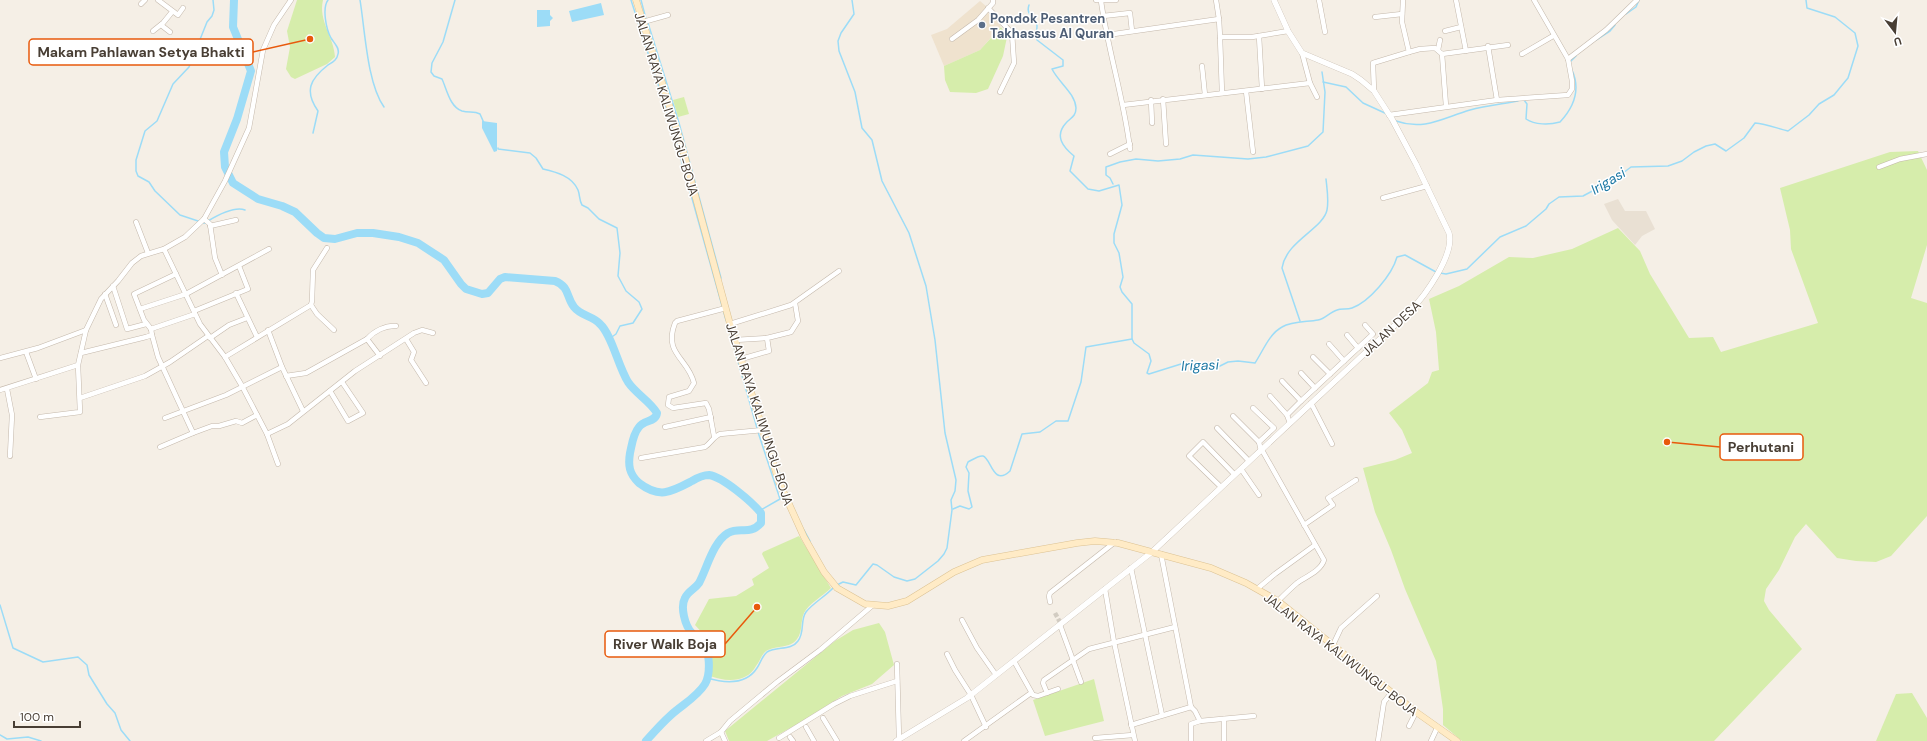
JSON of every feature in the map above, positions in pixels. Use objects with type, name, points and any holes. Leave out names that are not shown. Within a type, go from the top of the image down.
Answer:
[{"type":"main road","name":"JALAN RAYA KALIWUNGU-BOJA","points":[[636,0],[681,143],[724,309],[732,323],[743,359],[759,430],[804,537],[824,572],[835,586],[854,599],[873,605],[882,606],[898,604],[907,601],[954,572],[982,560],[1077,543],[1094,541],[1115,542],[1211,568],[1278,601],[1416,712],[1456,741]]},
{"type":"street","points":[[141,4],[145,0]]},
{"type":"street","points":[[158,0],[178,15],[183,8]]},
{"type":"street","points":[[40,417],[80,412],[78,365],[86,330],[96,307],[105,294],[132,263],[148,254],[164,249],[185,237],[205,222],[249,128],[260,63],[267,38],[291,0]]},
{"type":"street","points":[[952,39],[978,20],[993,0]]},
{"type":"street","points":[[1096,0],[1116,0]]},
{"type":"street","points":[[1216,0],[1219,19],[1222,93]]},
{"type":"street","points":[[1274,0],[1288,31],[1302,52],[1310,83],[1317,97]]},
{"type":"street","points":[[1319,0],[1325,32]]},
{"type":"street","points":[[1403,0],[1402,14],[1404,35],[1409,52],[1425,48],[1440,52],[1466,51],[1488,46],[1508,45]]},
{"type":"street","points":[[1456,0],[1466,51]]},
{"type":"street","points":[[1391,117],[1446,106],[1497,100],[1568,95],[1572,89],[1572,81],[1568,59],[1553,36],[1534,0]]},
{"type":"street","points":[[1568,59],[1606,30],[1637,0]]},
{"type":"street","points":[[1102,1],[1107,35],[1123,105],[1130,147],[1110,154]]},
{"type":"street","points":[[988,8],[1012,33],[1014,63],[1000,92]]},
{"type":"street","points":[[153,31],[161,25],[172,12]]},
{"type":"street","points":[[1104,16],[1130,13],[1132,31]]},
{"type":"street","points":[[1375,17],[1402,14]]},
{"type":"street","points":[[643,22],[668,15]]},
{"type":"street","points":[[1107,35],[1219,19]]},
{"type":"street","points":[[161,25],[170,32]]},
{"type":"street","points":[[1445,31],[1461,27]]},
{"type":"street","points":[[1220,37],[1259,36],[1288,31]]},
{"type":"street","points":[[1259,36],[1262,89]]},
{"type":"street","points":[[1522,54],[1553,36]]},
{"type":"street","points":[[1440,40],[1446,106]]},
{"type":"street","points":[[1488,46],[1497,100]]},
{"type":"street","name":"JALAN DESA","points":[[898,740],[925,722],[952,708],[971,694],[1152,552],[1422,299],[1436,276],[1450,245],[1450,238],[1427,186],[1391,117],[1374,91],[1361,80],[1352,74],[1302,52]]},
{"type":"street","name":"JALAN DESA","points":[[1374,91],[1373,63],[1409,52]]},
{"type":"street","points":[[1202,66],[1205,95]]},
{"type":"street","points":[[1123,105],[1151,100],[1310,83]]},
{"type":"street","points":[[1246,91],[1253,152]]},
{"type":"street","points":[[1163,99],[1166,144]]},
{"type":"street","points":[[1151,100],[1152,123]]},
{"type":"street","points":[[1879,167],[1900,160],[1927,154]]},
{"type":"street","points":[[1383,198],[1427,186]]},
{"type":"street","points":[[205,222],[236,220]]},
{"type":"street","points":[[136,222],[148,254]]},
{"type":"street","points":[[205,222],[222,275]]},
{"type":"street","points":[[224,357],[310,305],[312,301],[313,270],[327,248]]},
{"type":"street","points":[[164,249],[209,337],[224,357],[242,386],[267,434],[278,464]]},
{"type":"street","points":[[140,309],[186,294],[269,249]]},
{"type":"street","points":[[150,329],[195,312],[248,289],[249,287],[239,266]]},
{"type":"street","points":[[732,323],[795,303],[839,271]]},
{"type":"street","points":[[176,274],[135,293],[134,296],[146,324],[150,329],[163,366],[185,411],[193,433]]},
{"type":"street","points":[[113,286],[127,329],[146,324]]},
{"type":"street","points":[[236,293],[256,337]]},
{"type":"street","points":[[105,294],[116,325]]},
{"type":"street","points":[[737,339],[767,338],[791,332],[797,326],[798,321],[795,303]]},
{"type":"street","points":[[310,305],[334,330]]},
{"type":"street","points":[[641,458],[705,447],[710,444],[714,436],[711,417],[706,403],[673,408],[668,405],[669,397],[689,391],[694,383],[689,370],[673,350],[672,330],[674,323],[677,321],[724,309]]},
{"type":"street","points":[[80,398],[146,376],[229,325],[247,318]]},
{"type":"street","points":[[1365,325],[1373,334],[1375,333],[1381,338]]},
{"type":"street","points":[[286,376],[306,373],[367,339],[372,333],[384,328],[396,326]]},
{"type":"street","points":[[0,358],[26,352],[86,330]]},
{"type":"street","points":[[268,330],[282,367],[304,411]]},
{"type":"street","points":[[267,434],[288,424],[342,382],[419,331],[433,333]]},
{"type":"street","points":[[1287,415],[1373,334]]},
{"type":"street","points":[[81,353],[152,335]]},
{"type":"street","points":[[1346,335],[1358,348]]},
{"type":"street","points":[[743,359],[769,351],[767,338]]},
{"type":"street","points":[[367,339],[380,356]]},
{"type":"street","points":[[406,339],[414,352],[412,360],[413,363],[426,383]]},
{"type":"street","points":[[1329,344],[1344,361]]},
{"type":"street","points":[[26,352],[36,379]]},
{"type":"street","points":[[1313,357],[1330,374]]},
{"type":"street","points":[[0,390],[78,365]]},
{"type":"street","points":[[165,418],[185,411],[282,367]]},
{"type":"street","points":[[1301,373],[1315,388]]},
{"type":"street","points":[[1282,381],[1301,401]]},
{"type":"street","points":[[330,391],[348,421],[362,413],[342,382]]},
{"type":"street","points":[[7,388],[12,415],[10,456]]},
{"type":"street","points":[[1270,396],[1287,415],[1290,423]]},
{"type":"street","points":[[1311,403],[1332,444]]},
{"type":"street","points":[[1253,408],[1274,428],[1259,442]]},
{"type":"street","points":[[160,446],[212,426],[236,421],[242,423],[257,415]]},
{"type":"street","points":[[1233,416],[1259,442],[1262,450],[1324,560],[1323,563],[1278,601]]},
{"type":"street","points":[[665,427],[711,417]]},
{"type":"street","points":[[1217,428],[1249,461]]},
{"type":"street","points":[[714,436],[726,433],[759,430]]},
{"type":"street","points":[[1221,487],[1189,456],[1204,442],[1234,474]]},
{"type":"street","points":[[1241,469],[1259,495]]},
{"type":"street","points":[[1304,525],[1333,505],[1328,498],[1356,480]]},
{"type":"street","points":[[1050,602],[1050,593],[1115,542]]},
{"type":"street","points":[[1257,590],[1275,574],[1315,545]]},
{"type":"street","points":[[1161,554],[1174,627],[1191,707],[1200,720]]},
{"type":"street","points":[[1131,568],[1162,716]]},
{"type":"street","points":[[1105,589],[1114,642],[1135,741]]},
{"type":"street","points":[[1333,645],[1341,628],[1377,596]]},
{"type":"street","points":[[706,741],[721,732],[730,721],[777,682],[820,650],[873,605]]},
{"type":"street","points":[[962,620],[977,648],[996,675]]},
{"type":"street","points":[[1060,625],[1081,682]]},
{"type":"street","points":[[1048,693],[1043,682],[1072,659],[1089,649],[1174,627]]},
{"type":"street","points":[[948,654],[955,670],[971,694],[986,726]]},
{"type":"street","points":[[1014,661],[1031,693],[1038,696],[1058,690]]},
{"type":"street","points":[[897,664],[898,740]]},
{"type":"street","points":[[779,738],[834,704],[850,696],[898,681]]},
{"type":"street","points":[[1378,741],[1384,702],[1392,692]]},
{"type":"street","points":[[964,741],[1031,693]]},
{"type":"street","points":[[1131,724],[1191,707]]},
{"type":"street","points":[[1409,726],[1416,712]]},
{"type":"street","points":[[1191,741],[1191,724],[1200,720],[1254,716]]},
{"type":"street","points":[[823,718],[837,741]]},
{"type":"street","points":[[1224,719],[1224,740]]},
{"type":"street","points":[[806,728],[814,741]]},
{"type":"street","points":[[1431,741],[1437,728]]},
{"type":"street","points":[[721,732],[725,741]]},
{"type":"street","points":[[1095,738],[1133,735]]},
{"type":"shaded area","points":[[980,1],[987,7],[988,13],[1001,26],[980,50],[944,66],[931,35],[947,29]]},
{"type":"shaded area","points":[[1618,199],[1625,211],[1646,211],[1655,229],[1642,236],[1635,245],[1612,220],[1604,204]]},
{"type":"green space","points":[[297,0],[323,0],[322,8],[324,22],[332,43],[335,57],[327,64],[295,79],[291,77],[286,69],[290,47],[287,31]]},
{"type":"green space","points":[[1001,27],[1007,37],[1003,56],[988,89],[976,93],[950,92],[945,80],[944,66],[980,50]]},
{"type":"green space","points":[[684,97],[689,114],[678,117],[673,100]]},
{"type":"green space","points":[[1918,151],[1927,170],[1927,245],[1911,298],[1927,303],[1927,516],[1891,556],[1876,562],[1837,558],[1806,524],[1795,537],[1779,570],[1766,589],[1764,601],[1769,610],[1802,649],[1714,741],[1462,741],[1443,725],[1443,709],[1436,661],[1405,589],[1375,512],[1363,468],[1395,460],[1412,453],[1402,430],[1389,413],[1428,383],[1432,372],[1439,370],[1436,332],[1429,299],[1459,286],[1509,257],[1533,258],[1572,249],[1618,228],[1640,251],[1650,274],[1689,338],[1713,337],[1721,352],[1818,323],[1791,249],[1790,230],[1780,188],[1890,152]]},
{"type":"green space","points":[[799,536],[831,588],[812,603],[806,610],[803,616],[799,636],[794,642],[787,646],[766,651],[752,672],[747,676],[736,680],[729,680],[710,676],[711,657],[707,638],[695,625],[709,599],[736,596],[754,585],[752,579],[769,568],[762,554],[763,552]]},
{"type":"green space","points":[[879,623],[885,632],[894,665],[872,684],[842,696],[801,722],[767,741],[729,741],[725,731],[835,641],[853,630]]},
{"type":"green space","points":[[1094,679],[1104,721],[1045,736],[1033,700]]},
{"type":"green space","points":[[1912,693],[1927,718],[1927,741],[1876,741],[1896,694]]},
{"type":"water","points":[[601,3],[604,15],[572,22],[569,11]]},
{"type":"water","points":[[537,10],[550,10],[550,15],[553,18],[550,21],[550,26],[537,27]]},
{"type":"water","points":[[482,121],[497,123],[497,151],[494,152],[482,128]]},
{"type":"waterway","points":[[205,223],[180,215],[155,191],[149,182],[138,176],[136,171],[136,160],[145,131],[157,121],[173,84],[189,67],[207,22],[212,16],[214,10],[213,0]]},
{"type":"waterway","points":[[234,0],[233,27],[251,71],[237,119],[224,152],[225,167],[233,183],[258,199],[282,206],[295,212],[324,238],[335,239],[357,233],[373,233],[399,237],[418,243],[444,260],[466,289],[482,294],[488,293],[500,279],[505,277],[555,281],[560,283],[565,289],[574,307],[597,321],[604,329],[628,382],[657,413],[652,420],[641,425],[634,436],[629,461],[631,473],[636,480],[646,488],[653,491],[666,492],[672,491],[700,477],[709,475],[722,480],[729,485],[761,513],[761,523],[757,527],[749,530],[733,531],[728,533],[718,542],[699,583],[685,598],[683,611],[687,626],[693,634],[702,640],[707,649],[709,662],[707,680],[702,689],[675,711],[646,741]]},
{"type":"waterway","points":[[313,133],[318,111],[311,97],[311,86],[317,75],[336,59],[338,52],[326,24],[325,8],[328,0]]},
{"type":"waterway","points":[[360,0],[370,71],[378,97],[384,107]]},
{"type":"waterway","points":[[455,0],[443,42],[432,63],[431,72],[434,76],[442,79],[449,98],[458,109],[480,114],[484,123]]},
{"type":"waterway","points":[[631,0],[674,134],[726,320]]},
{"type":"waterway","points":[[641,0],[646,19]]},
{"type":"waterway","points":[[837,585],[843,582],[856,585],[873,564],[877,565],[894,577],[907,581],[915,579],[938,561],[947,548],[952,510],[951,500],[955,491],[956,480],[945,433],[935,340],[926,286],[909,233],[882,181],[872,140],[862,128],[855,92],[839,51],[838,41],[841,33],[854,14],[852,0]]},
{"type":"waterway","name":"Irigasi","points":[[1626,14],[1636,7],[1639,0]]},
{"type":"waterway","name":"Irigasi","points":[[1440,273],[1446,274],[1467,269],[1500,237],[1526,226],[1546,209],[1549,204],[1559,197],[1583,196],[1615,179],[1631,167],[1668,166],[1682,161],[1694,152],[1706,146],[1715,144],[1726,151],[1744,138],[1755,123],[1788,131],[1809,115],[1819,104],[1834,95],[1848,78],[1858,46],[1855,33],[1835,17],[1807,8],[1806,0]]},
{"type":"waterway","name":"Irigasi","points":[[1029,5],[1029,12],[1035,20],[1037,26],[1037,40],[1063,60],[1063,66],[1052,69],[1070,93],[1075,103],[1075,113],[1062,128],[1060,137],[1063,145],[1074,156],[1070,171],[1088,189],[1099,191],[1119,185],[1122,205],[1114,234],[1114,243],[1119,253],[1123,277],[1120,287],[1122,292],[1132,304],[1132,339],[1134,343],[1149,354],[1151,361],[1147,373],[1149,374],[1181,364],[1218,367],[1228,362],[1238,361],[1255,363],[1270,338],[1282,327],[1295,323],[1321,319],[1334,311],[1352,308],[1366,300],[1385,279],[1397,257],[1405,255],[1436,272]]},
{"type":"waterway","points":[[648,23],[679,123],[721,278]]},
{"type":"waterway","name":"Irigasi","points":[[1596,40],[1610,31],[1615,25]]},
{"type":"waterway","name":"Irigasi","points":[[1570,62],[1576,56]]},
{"type":"waterway","name":"Irigasi","points":[[1524,100],[1527,104],[1526,119],[1542,124],[1560,122],[1569,110],[1575,98],[1576,84],[1572,70]]},
{"type":"waterway","name":"Irigasi","points":[[1113,184],[1110,178],[1106,175],[1106,167],[1120,162],[1136,159],[1158,161],[1180,159],[1193,155],[1248,159],[1266,157],[1308,146],[1323,132],[1325,92],[1322,72]]},
{"type":"waterway","name":"Irigasi","points":[[1323,82],[1346,87],[1363,103],[1387,114]]},
{"type":"waterway","name":"Irigasi","points":[[1396,121],[1406,124],[1425,124],[1476,109],[1518,101]]},
{"type":"waterway","points":[[498,148],[530,153],[536,158],[543,169],[558,173],[568,178],[578,190],[582,205],[588,208],[599,219],[617,228],[620,253],[618,276],[626,291],[639,302],[642,309],[633,323],[620,326],[616,334],[609,339]]},
{"type":"waterway","name":"Irigasi","points":[[1300,321],[1282,268],[1290,250],[1324,217],[1328,202],[1326,179]]},
{"type":"waterway","points":[[208,221],[231,210],[245,210]]},
{"type":"waterway","points":[[729,330],[759,435],[780,499],[759,511]]},
{"type":"waterway","points":[[953,509],[960,506],[969,509],[972,507],[968,491],[969,473],[966,467],[968,462],[983,456],[986,458],[996,474],[1000,476],[1004,475],[1010,471],[1022,434],[1040,432],[1056,421],[1068,421],[1081,382],[1086,347],[1132,339]]},
{"type":"waterway","points":[[779,471],[784,487]]},
{"type":"waterway","points":[[804,530],[810,541]]},
{"type":"waterway","points":[[707,678],[727,682],[741,680],[752,674],[767,652],[795,644],[800,637],[803,619],[806,612],[834,587]]},
{"type":"waterway","points":[[0,605],[13,648],[43,662],[78,657],[87,665],[89,675],[107,704],[115,713],[121,730],[130,741]]},
{"type":"waterway","points":[[0,735],[7,739],[28,737],[41,741]]},
{"type":"tunnel","points":[[1055,613],[1061,624]]},
{"type":"place","name":"Pondok Pesantren Takhassus Al Quran","points":[[982,25]]},
{"type":"place","name":"Makam Pahlawan Setya Bhakti","points":[[310,39]]},
{"type":"place","name":"Perhutani","points":[[1667,442]]},
{"type":"place","name":"River Walk Boja","points":[[757,607]]}]
